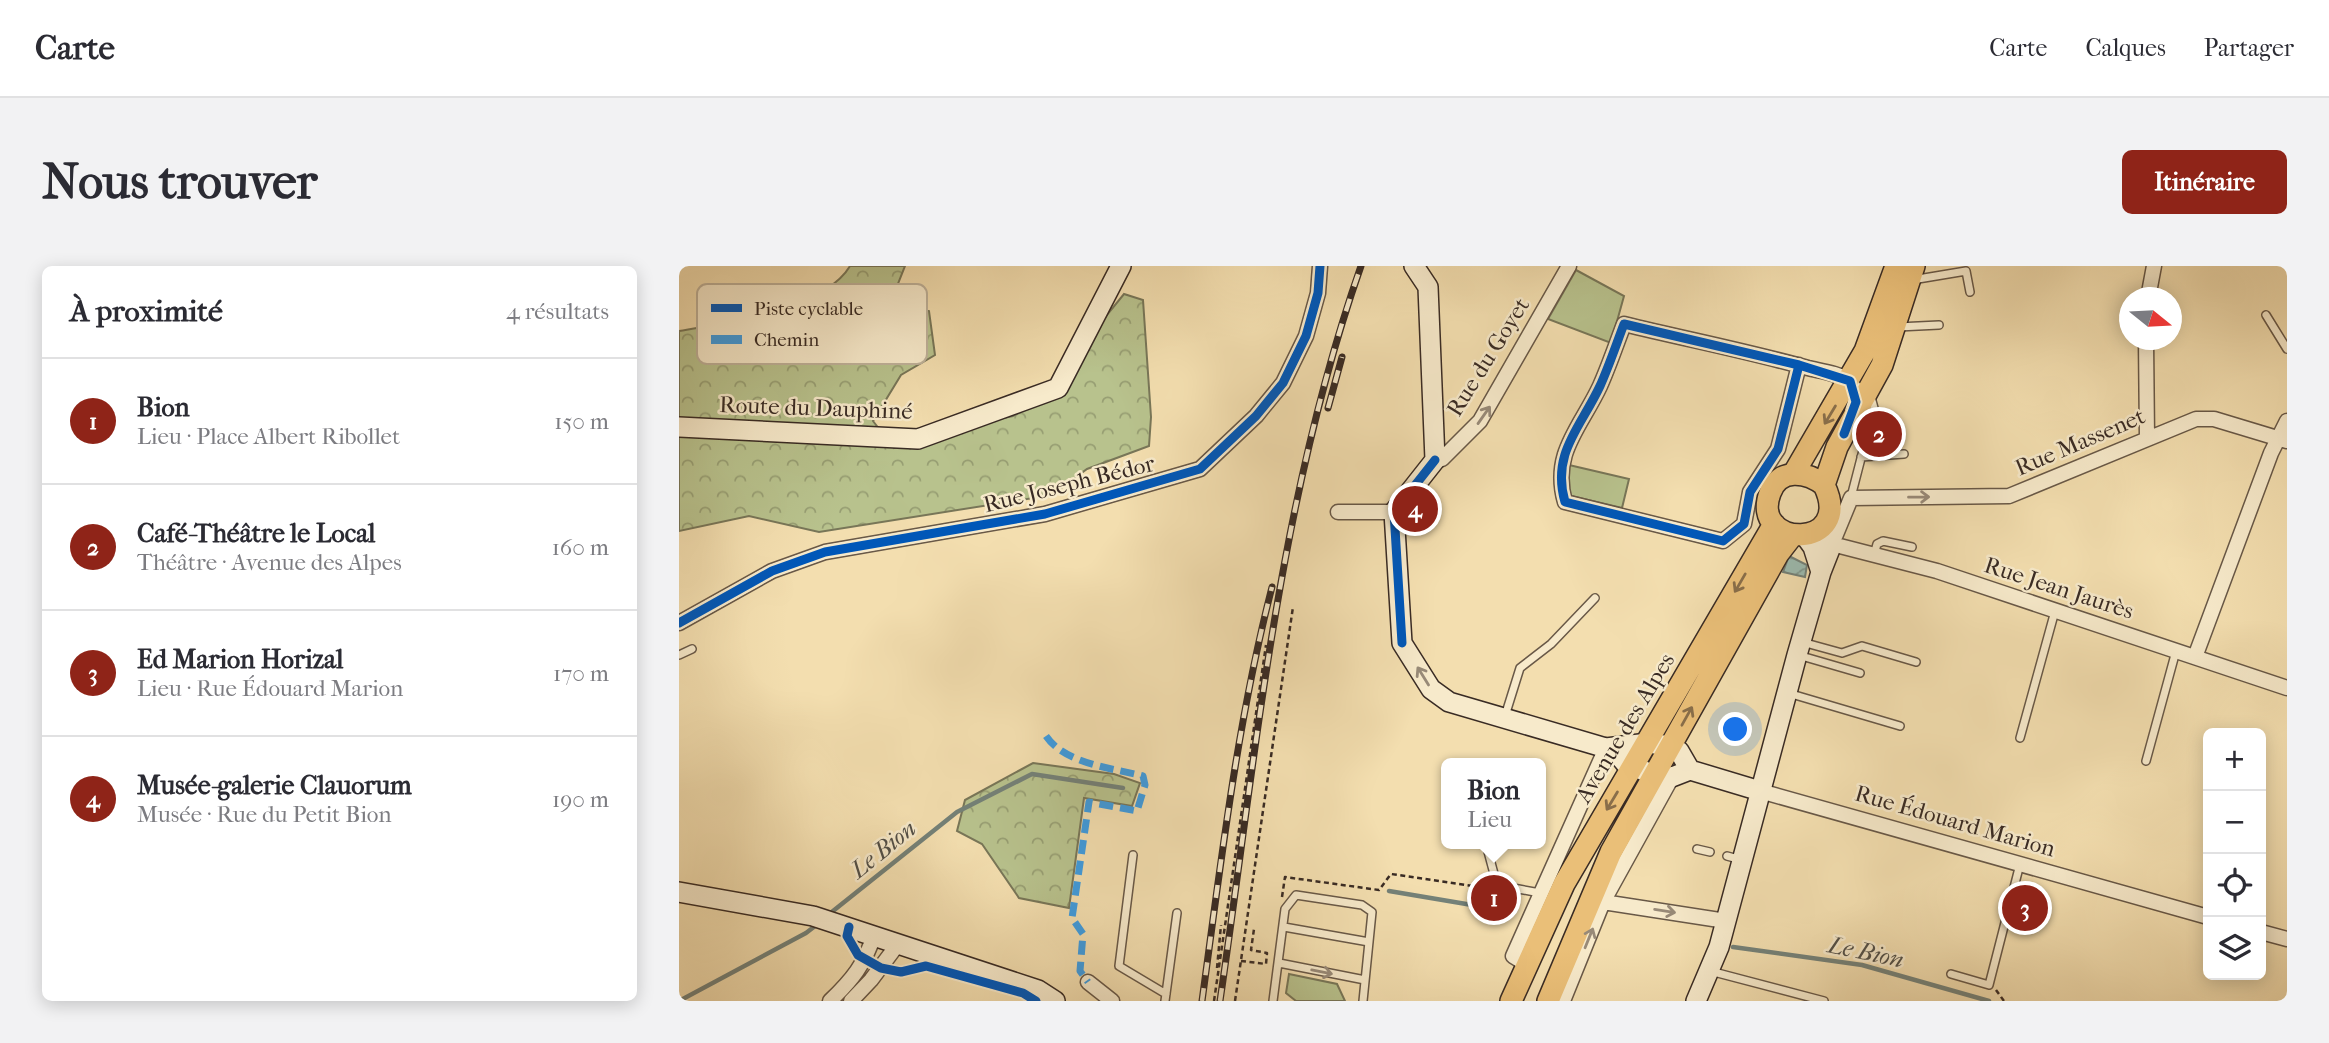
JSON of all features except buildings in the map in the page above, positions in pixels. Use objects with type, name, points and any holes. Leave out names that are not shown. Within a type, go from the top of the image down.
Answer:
[{"type":"main road","name":"Avenue des Alpes","points":[[1548,1001],[1590,895],[1672,774],[1670,746],[1778,554],[1811,541],[1824,524],[1830,511],[1830,497],[1824,485],[1860,386],[1873,333],[1906,270]]},
{"type":"main road","points":[[1860,386],[1882,365],[1898,318],[1906,270]]},
{"type":"main road","name":"Avenue des Alpes","points":[[1511,1001],[1565,884],[1774,524],[1767,507],[1770,492],[1780,479],[1794,473],[1860,386]]},
{"type":"main road","points":[[1794,473],[1811,475],[1824,485]]},
{"type":"main road","points":[[1774,524],[1811,541]]},
{"type":"street","name":"Route du Dauphiné","points":[[679,427],[918,439],[1032,398],[1058,388],[1121,266]]},
{"type":"street","name":"Rue Joseph Bédor","points":[[679,623],[772,572],[825,552],[1045,514],[1200,469],[1256,416],[1283,383],[1306,336],[1318,293],[1321,266]]},
{"type":"street","points":[[1338,512],[1394,512],[1435,460],[1428,287],[1414,266]]},
{"type":"street","name":"Rue du Goyet","points":[[1435,460],[1442,459],[1480,421],[1569,266]]},
{"type":"street","points":[[1873,333],[1873,310],[1885,266]]},
{"type":"street","points":[[2150,287],[2154,266]]},
{"type":"street","points":[[1799,365],[1778,449],[1750,492],[1744,524],[1723,541],[1565,502],[1559,484],[1569,439],[1599,387],[1624,324],[1799,365],[1860,386]]},
{"type":"street","points":[[2146,350],[2147,438]]},
{"type":"street","name":"Rue Massenet","points":[[1851,498],[2009,496],[2196,419],[2214,419],[2283,440]]},
{"type":"street","points":[[2195,657],[2283,440],[2287,421]]},
{"type":"street","points":[[1696,1001],[1719,947],[1726,921],[1735,858],[1760,790],[1821,572],[1811,541],[1851,498]]},
{"type":"street","name":"Rue Édouard Marion","points":[[1394,512],[1402,643],[1431,689],[1450,702],[1609,748],[1648,743],[1670,746]]},
{"type":"street","name":"Rue Jean Jaurès","points":[[1811,541],[1937,571],[2287,688]]},
{"type":"street","points":[[1670,746],[1679,751],[1672,774]]},
{"type":"street","points":[[1526,964],[1513,956],[1609,748]]},
{"type":"street","name":"Rue Édouard Marion","points":[[1609,748],[1633,767],[1760,790],[2203,916]]},
{"type":"street","name":"Avenue des Alpes","points":[[1563,1001],[1603,902],[1672,774]]},
{"type":"street","points":[[679,892],[813,916],[1038,989],[1055,1001]]},
{"type":"street","points":[[1603,902],[1726,921]]},
{"type":"street","points":[[2266,933],[2287,939]]},
{"type":"street","points":[[831,1001],[852,981],[866,961],[874,935]]},
{"type":"street","points":[[851,1001],[898,944]]},
{"type":"street","points":[[1087,982],[1112,1001]]},
{"type":"lane","points":[[1906,270],[1966,271],[1970,292]]},
{"type":"lane","points":[[2266,315],[2287,349]]},
{"type":"lane","points":[[1898,318],[1939,325]]},
{"type":"lane","points":[[1851,498],[1874,408],[1860,386]]},
{"type":"lane","points":[[1861,457],[1904,454]]},
{"type":"lane","points":[[1874,556],[1877,544],[1883,541],[1912,547]]},
{"type":"lane","points":[[1504,718],[1520,668],[1551,644],[1595,598]]},
{"type":"lane","points":[[2020,738],[2055,610]]},
{"type":"lane","points":[[1799,648],[1842,653],[1862,646],[1916,662]]},
{"type":"lane","points":[[1799,648],[1860,673]]},
{"type":"lane","points":[[679,655],[692,649]]},
{"type":"lane","points":[[2146,761],[2176,650]]},
{"type":"lane","points":[[1787,693],[1900,726]]},
{"type":"lane","points":[[1487,849],[1497,885],[1540,893]]},
{"type":"lane","points":[[1697,849],[1710,852]]},
{"type":"lane","points":[[1133,855],[1119,966],[1166,997],[1177,913]]},
{"type":"lane","points":[[1951,974],[1989,985],[2020,864]]},
{"type":"lane","points":[[1273,1001],[1275,963],[1284,927],[1285,909],[1296,895],[1362,905],[1372,912],[1363,1001]]},
{"type":"lane","points":[[1284,927],[1369,942]]},
{"type":"lane","points":[[1275,963],[1364,980]]},
{"type":"lane","points":[[1710,971],[1824,1001]]},
{"type":"path","points":[[1235,1001],[1293,607]]},
{"type":"path","points":[[1214,1001],[1266,645]]},
{"type":"path","points":[[1281,902],[1285,877],[1379,890],[1391,874],[1494,889],[1497,885]]},
{"type":"path","points":[[1218,968],[1215,968],[1221,926]]},
{"type":"path","points":[[1241,961],[1266,964],[1267,953],[1251,950],[1254,930]]},
{"type":"path","points":[[1273,950],[1275,963]]},
{"type":"path","points":[[2001,994],[2004,1001]]},
{"type":"green space","points":[[850,266],[905,266],[898,284],[832,284]]},
{"type":"green space","points":[[1576,270],[1624,296],[1611,343],[1548,319]]},
{"type":"green space","points":[[1124,294],[1143,300],[1151,417],[1149,446],[1087,469],[1052,495],[819,532],[749,516],[679,531],[679,331],[697,328],[697,364],[920,364],[901,375],[873,421],[894,448],[954,428],[1013,416],[1068,385],[1097,327]]},
{"type":"green space","points":[[927,311],[929,311],[935,355],[927,360]]},
{"type":"green space","points":[[1569,465],[1629,479],[1622,508],[1563,494]]},
{"type":"green space","points":[[1033,763],[1114,774],[1140,783],[1132,806],[1084,798],[1069,908],[1019,898],[982,844],[957,831],[965,800]]},
{"type":"green space","points":[[1289,974],[1337,984],[1345,1001],[1296,1001],[1286,993]]},
{"type":"water","points":[[1789,556],[1807,565],[1805,577],[1783,572]]},
{"type":"waterway","name":"Le Bion","points":[[828,915],[957,812],[1032,774],[1123,788]]},
{"type":"waterway","name":"Le Bion","points":[[1389,891],[1484,907]]},
{"type":"waterway","name":"Le Bion","points":[[679,1001],[806,933],[819,923]]},
{"type":"waterway","name":"Le Bion","points":[[1733,947],[1862,965],[1989,1001]]},
{"type":"railway","points":[[1220,1001],[1259,723],[1289,537],[1333,355],[1361,266]]},
{"type":"railway","points":[[1328,408],[1342,357]]},
{"type":"railway","points":[[1202,1001],[1239,741],[1272,587]]},
{"type":"marked path","points":[[1046,736],[1054,745],[1077,759],[1143,776],[1145,785],[1137,811],[1089,802],[1072,918],[1083,934],[1080,971],[1088,982]]},
{"type":"cycle path","points":[[679,623],[772,571],[825,552],[1045,514],[1200,469],[1256,416],[1283,383],[1306,336],[1318,293],[1320,266]]},
{"type":"cycle path","points":[[1799,365],[1778,449],[1750,492],[1744,524],[1723,541],[1565,502],[1562,485],[1565,455],[1600,386],[1624,324],[1799,365],[1850,381],[1856,402],[1844,434]]},
{"type":"cycle path","points":[[1402,643],[1394,512],[1435,460]]},
{"type":"cycle path","points":[[849,927],[847,936],[858,955],[881,968],[901,972],[926,966],[1023,993],[1036,1001]]},
{"type":"place","name":"Café-Théâtre le Local","points":[[1879,434]]},
{"type":"place","name":"Musée-galerie Clauorum","points":[[1415,509]]},
{"type":"place","name":"Bion","points":[[1494,898]]},
{"type":"place","name":"Ed Marion Horizal","points":[[2025,908]]}]
